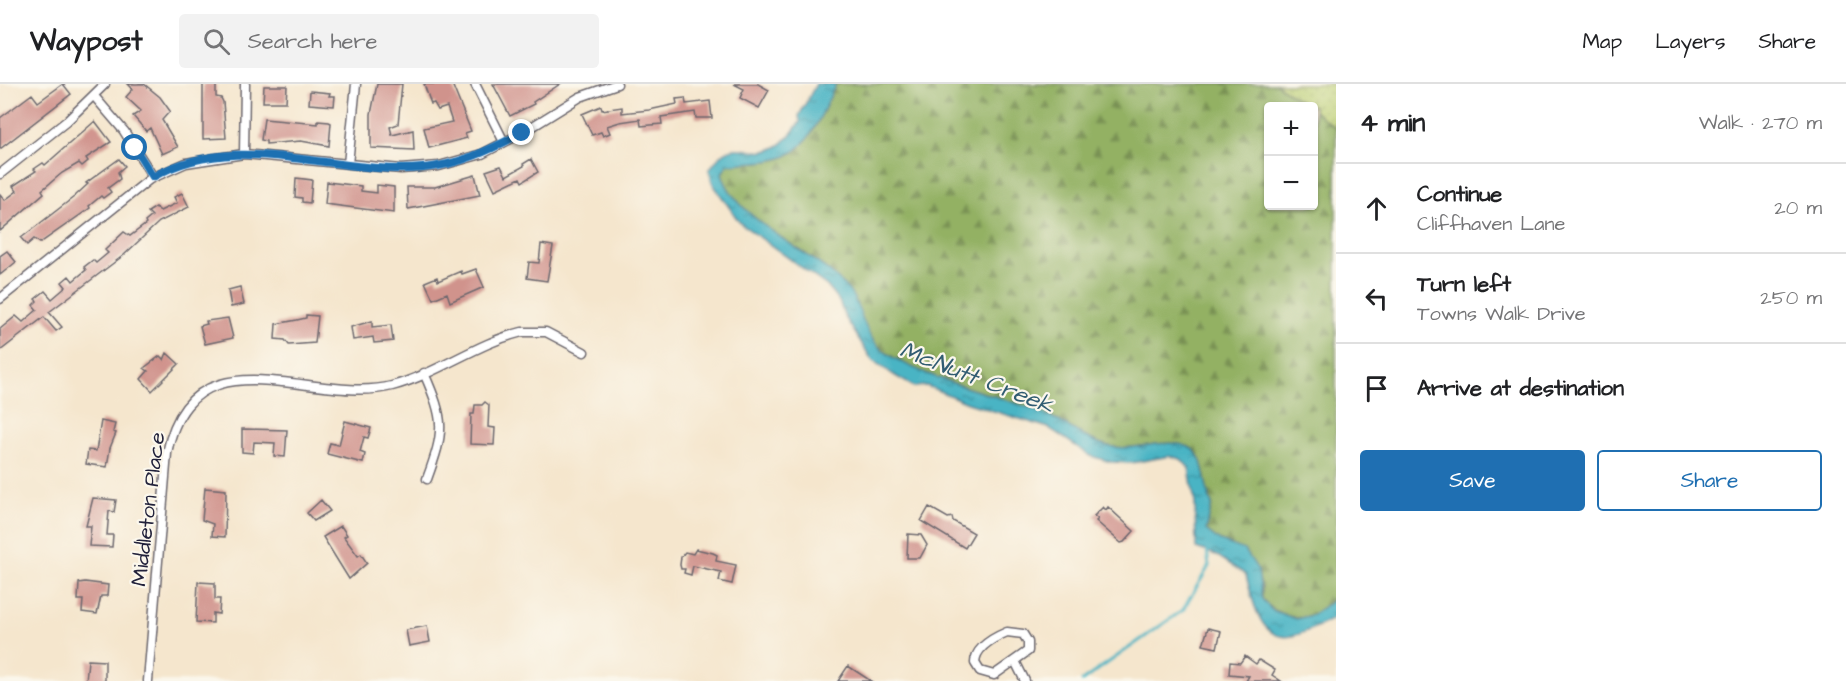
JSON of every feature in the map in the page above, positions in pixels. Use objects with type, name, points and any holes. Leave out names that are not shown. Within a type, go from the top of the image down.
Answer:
[{"type":"street","points":[[0,174],[94,96],[105,84]]},
{"type":"street","points":[[244,154],[245,84]]},
{"type":"street","points":[[348,164],[356,84]]},
{"type":"street","points":[[475,84],[504,142]]},
{"type":"street","points":[[0,299],[153,177],[186,163],[244,154],[401,169],[439,166],[482,154],[580,97],[617,84]]},
{"type":"street","points":[[94,96],[124,131],[153,177]]},
{"type":"street","name":"Middleton Place","points":[[148,681],[167,453],[172,430],[182,412],[195,398],[213,387],[250,378],[376,388],[406,381],[509,335],[522,332],[546,332],[584,352]]},
{"type":"street","points":[[424,373],[436,402],[441,426],[439,445],[427,478]]},
{"type":"street","points":[[1014,632],[1023,634],[1029,646],[1015,661],[989,675],[980,671],[975,657],[994,637],[1014,632]]},
{"type":"street","points":[[1015,661],[1025,681]]},
{"type":"green space","points":[[836,84],[1276,84],[1301,102],[1264,102],[1264,210],[1318,210],[1318,114],[1336,128],[1336,591],[1330,602],[1322,610],[1312,615],[1291,617],[1271,607],[1262,599],[1262,586],[1245,551],[1220,541],[1206,530],[1212,504],[1199,457],[1189,447],[1169,443],[1128,448],[1108,446],[1091,440],[1043,413],[913,368],[879,347],[837,279],[816,261],[752,216],[738,203],[728,189],[722,173],[727,165],[778,159],[789,154],[807,139]]},
{"type":"green space","points":[[1276,84],[1336,84],[1336,128],[1318,114],[1318,102],[1301,102]]},
{"type":"water","points":[[816,84],[836,84],[814,129],[799,147],[778,159],[727,165],[722,173],[728,188],[752,215],[817,262],[845,286],[855,301],[874,342],[894,358],[912,367],[1043,413],[1108,446],[1128,448],[1169,443],[1189,447],[1195,451],[1202,464],[1212,504],[1206,530],[1220,541],[1245,550],[1258,570],[1262,599],[1272,610],[1296,619],[1312,615],[1332,601],[1336,591],[1335,618],[1292,636],[1272,633],[1265,626],[1254,606],[1246,575],[1216,555],[1196,548],[1195,503],[1189,468],[1181,459],[1170,456],[1131,463],[1111,462],[1091,456],[1049,428],[968,403],[927,386],[914,387],[872,360],[845,317],[839,301],[827,286],[740,223],[713,184],[709,170],[727,151],[735,149],[768,150],[781,144],[800,122],[799,116]]},
{"type":"building","points":[[63,84],[71,94],[0,149],[0,118],[32,94],[38,102]]},
{"type":"building","points":[[128,84],[144,84],[160,97],[170,111],[162,120],[178,147],[162,154],[150,128],[146,131],[133,116],[141,111],[126,97],[133,89]]},
{"type":"building","points":[[203,84],[216,84],[216,97],[221,98],[223,102],[226,138],[203,139]]},
{"type":"building","points":[[377,84],[402,84],[398,124],[390,127],[392,135],[413,130],[414,150],[371,148],[371,114]]},
{"type":"building","points":[[424,84],[452,84],[471,131],[465,133],[467,138],[429,148],[424,128],[452,122],[447,107],[438,110],[434,103],[431,104]]},
{"type":"building","points":[[493,84],[560,84],[533,102],[534,104],[510,116]]},
{"type":"building","points":[[734,84],[758,84],[769,90],[759,108],[740,98],[744,89]]},
{"type":"building","points":[[264,86],[287,86],[286,102],[263,102]]},
{"type":"building","points":[[310,91],[330,93],[329,96],[335,96],[334,106],[309,104]]},
{"type":"building","points":[[685,98],[686,104],[710,101],[712,118],[696,118],[695,112],[661,117],[662,124],[641,126],[640,119],[620,122],[607,126],[610,133],[603,136],[601,132],[592,135],[582,114],[601,106],[602,110],[622,107],[622,113],[649,110],[677,104],[676,99]]},
{"type":"building","points":[[264,119],[318,124],[318,121],[329,122],[331,123],[329,146],[301,141],[266,144],[266,141],[261,140]]},
{"type":"building","points":[[95,121],[111,142],[86,158],[88,161],[82,166],[79,163],[62,173],[42,190],[44,193],[0,231],[0,194],[5,200],[17,191],[13,186],[36,171],[34,169],[43,163],[45,165]]},
{"type":"building","points":[[119,159],[125,166],[118,172],[120,179],[108,188],[111,192],[103,198],[101,196],[89,206],[90,208],[40,243],[34,239],[27,245],[21,238],[74,197],[88,184],[86,183]]},
{"type":"building","points":[[531,159],[538,172],[522,182],[520,178],[495,190],[486,171],[501,166],[506,176],[524,166],[523,164]]},
{"type":"building","points":[[475,175],[480,195],[408,209],[407,187],[435,187]]},
{"type":"building","points":[[296,178],[312,180],[310,203],[302,202],[302,198],[295,197]]},
{"type":"building","points":[[327,182],[361,186],[361,191],[377,193],[377,185],[394,187],[394,213],[325,204]]},
{"type":"building","points":[[182,193],[189,207],[159,222],[124,255],[49,312],[62,327],[56,331],[44,317],[0,351],[0,329],[16,316],[23,322],[37,310],[33,305],[37,301],[35,299],[45,291],[52,299],[66,287],[62,282],[69,276],[73,281],[86,270],[84,267],[93,260],[96,263],[108,253],[105,250],[124,232],[130,236],[146,224],[145,222],[152,216],[148,212],[156,207],[160,211],[177,203],[174,197]]},
{"type":"building","points":[[541,244],[553,246],[547,281],[527,278],[529,262],[539,263]]},
{"type":"building","points":[[7,251],[16,262],[0,275],[0,256]]},
{"type":"building","points":[[476,269],[484,287],[450,302],[447,293],[433,299],[425,282],[437,277],[438,281],[461,271],[462,274]]},
{"type":"building","points":[[240,287],[244,304],[231,307],[228,290]]},
{"type":"building","points":[[306,315],[318,316],[315,343],[289,345],[285,340],[275,339],[276,324],[306,318]]},
{"type":"building","points":[[228,318],[233,338],[205,344],[200,326],[207,324],[206,321]]},
{"type":"building","points":[[372,321],[372,327],[391,325],[393,341],[374,343],[373,337],[353,340],[351,327]]},
{"type":"building","points":[[167,353],[179,364],[152,391],[141,379],[148,371],[144,368],[160,356],[164,360]]},
{"type":"building","points":[[485,402],[489,405],[488,427],[495,428],[494,445],[470,444],[471,414],[474,414],[475,405],[482,405]]},
{"type":"building","points":[[101,421],[115,424],[113,432],[116,433],[110,448],[107,467],[86,464],[88,450],[96,451]]},
{"type":"building","points":[[345,421],[371,428],[368,438],[364,437],[360,452],[365,454],[363,463],[327,454],[330,443],[339,445]]},
{"type":"building","points":[[242,429],[287,430],[285,457],[274,456],[275,443],[254,442],[253,453],[242,452]]},
{"type":"building","points":[[205,488],[226,490],[225,537],[212,536],[213,524],[202,520]]},
{"type":"building","points":[[93,498],[116,500],[114,512],[109,511],[107,535],[113,535],[112,547],[89,546],[91,526],[86,526]]},
{"type":"building","points":[[321,500],[330,511],[314,521],[307,513]]},
{"type":"building","points":[[929,507],[948,518],[952,517],[953,521],[974,533],[965,548],[921,521]]},
{"type":"building","points":[[1103,507],[1106,510],[1108,507],[1134,531],[1124,542],[1121,543],[1096,521],[1098,519],[1094,516]]},
{"type":"building","points":[[341,526],[347,535],[344,537],[358,556],[361,554],[367,563],[349,579],[323,537]]},
{"type":"building","points":[[908,534],[921,535],[927,545],[920,558],[907,558]]},
{"type":"building","points":[[696,549],[717,555],[716,561],[736,565],[732,584],[719,581],[721,572],[693,566],[691,575],[684,573],[685,569],[681,569],[680,565],[681,557],[685,552],[693,554]]},
{"type":"building","points":[[198,582],[215,583],[215,599],[220,599],[219,614],[213,613],[213,623],[196,622]]},
{"type":"building","points":[[79,583],[108,585],[107,596],[101,596],[97,614],[82,612],[83,600],[78,600]]},
{"type":"building","points":[[427,626],[430,642],[409,646],[406,630]]},
{"type":"building","points":[[1208,628],[1221,631],[1217,648],[1203,645]]},
{"type":"building","points":[[1245,656],[1256,664],[1259,660],[1275,670],[1272,675],[1281,681],[1246,681],[1249,676],[1229,674],[1230,662],[1240,663]]},
{"type":"building","points":[[88,660],[105,661],[105,681],[86,681]]},
{"type":"building","points":[[848,666],[871,681],[838,681]]},
{"type":"waterway","points":[[1082,681],[1183,610],[1209,566],[1207,550]]},
{"type":"route","points":[[135,148],[153,177],[186,163],[236,154],[401,169],[439,166],[461,161],[482,154],[522,133]]},
{"type":"water label","name":"McNutt Creek","points":[[977,377]]}]
